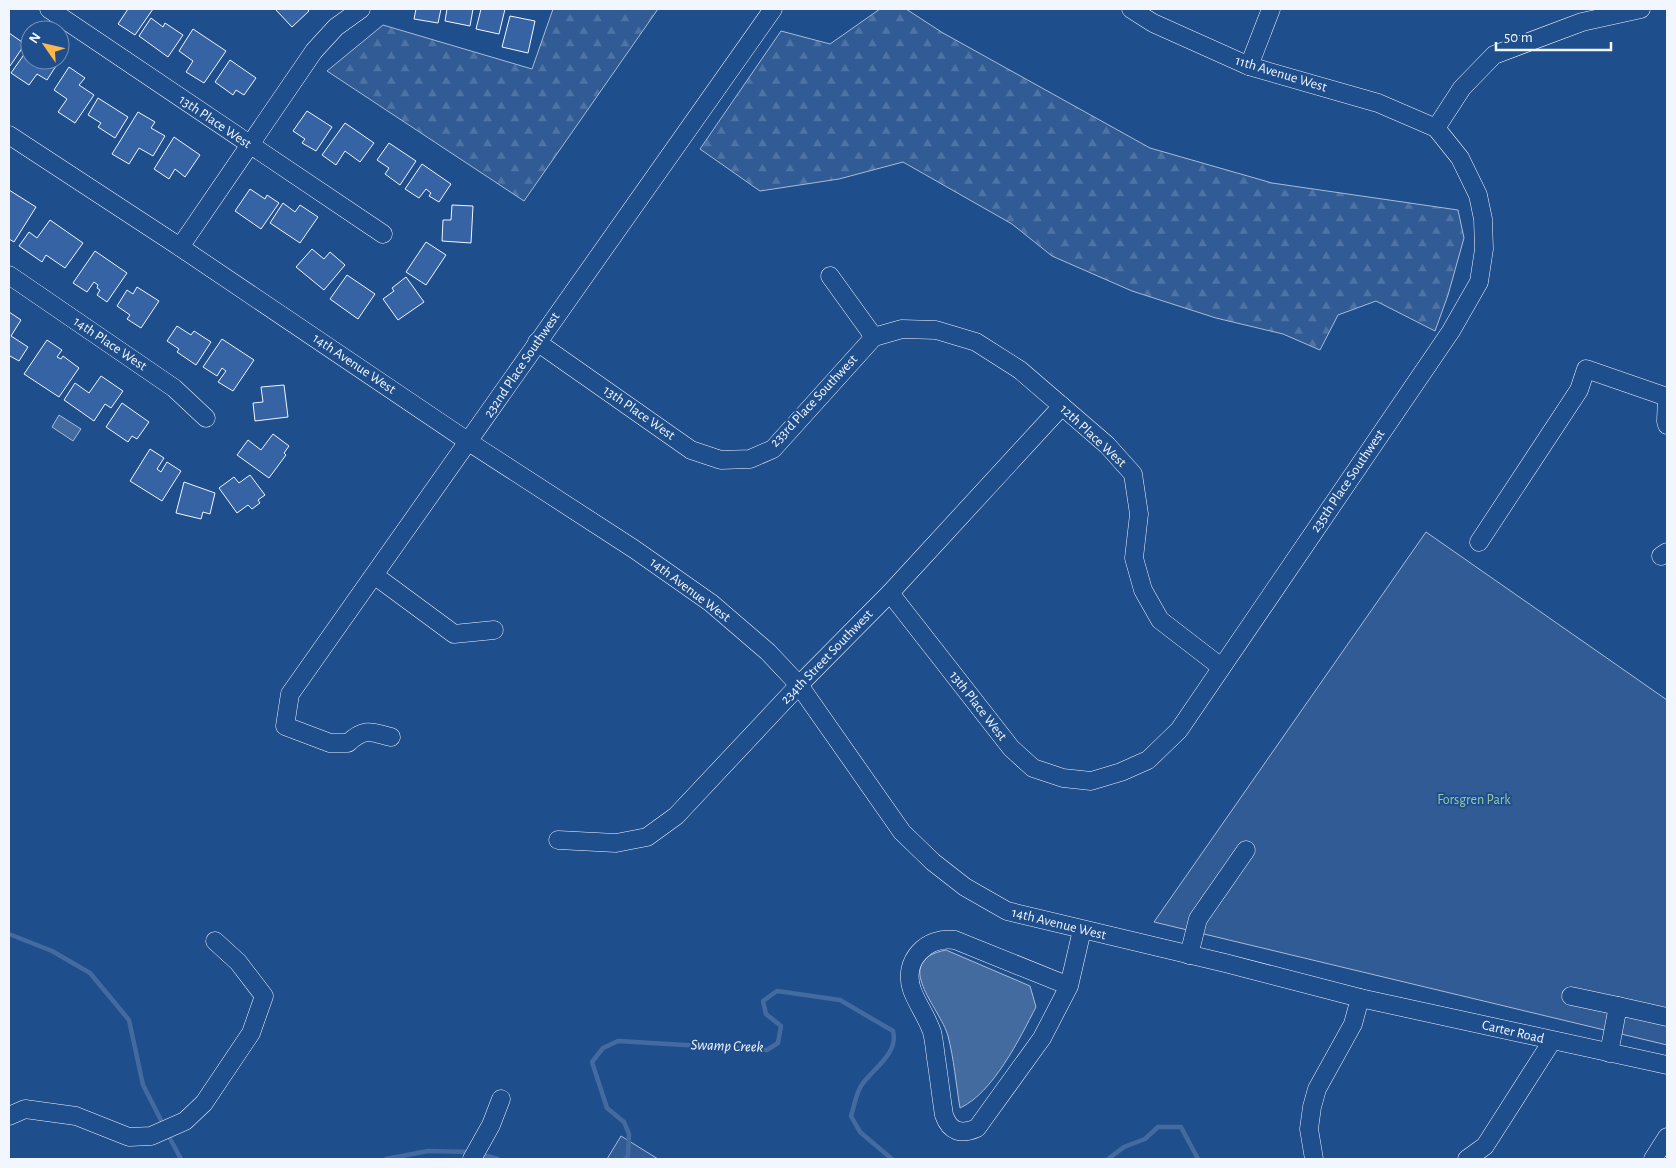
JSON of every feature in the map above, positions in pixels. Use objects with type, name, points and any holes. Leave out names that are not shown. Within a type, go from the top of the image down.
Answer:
[{"type":"street","name":"13th Place West","points":[[49,9],[383,234]]},
{"type":"street","points":[[180,247],[314,52],[336,27],[361,9]]},
{"type":"street","name":"232nd Place Southwest","points":[[392,737],[368,732],[357,734],[348,743],[330,743],[285,726],[290,694],[773,9]]},
{"type":"street","name":"11th Avenue West","points":[[1131,9],[1153,23],[1249,66],[1378,103],[1436,128]]},
{"type":"street","points":[[1249,66],[1271,9]]},
{"type":"street","points":[[1436,128],[1462,88],[1494,55],[1580,15],[1641,9]]},
{"type":"street","name":"235th Place Southwest","points":[[1091,781],[1121,772],[1148,760],[1179,730],[1445,339],[1479,282],[1484,249],[1483,219],[1478,195],[1460,158],[1436,128]]},
{"type":"street","name":"14th Avenue West","points":[[9,135],[180,247],[469,442],[634,549],[711,603],[768,652],[799,684],[902,832],[933,862],[965,888],[1007,911],[1360,998]]},
{"type":"street","name":"14th Place West","points":[[9,275],[174,388],[206,418]]},
{"type":"street","points":[[830,276],[874,337]]},
{"type":"street","name":"12th Place West","points":[[874,337],[902,329],[936,330],[976,342],[1020,370],[1107,445],[1134,474],[1139,514],[1134,558],[1143,590],[1160,620],[1221,667]]},
{"type":"street","name":"233rd Place Southwest","points":[[750,459],[773,449],[874,337]]},
{"type":"street","name":"13th Place West","points":[[537,342],[691,450],[721,460],[750,459]]},
{"type":"street","points":[[1479,542],[1580,390],[1586,368],[1667,397],[1667,425]]},
{"type":"street","name":"234th Street Southwest","points":[[558,840],[616,843],[647,837],[676,816],[799,684],[890,593],[1062,406]]},
{"type":"street","points":[[374,575],[454,634],[494,630]]},
{"type":"street","name":"13th Place West","points":[[890,593],[1011,748],[1033,768],[1063,778],[1091,781]]},
{"type":"street","points":[[1190,955],[1198,919],[1246,850]]},
{"type":"street","points":[[1068,986],[955,940],[945,938],[933,941],[922,948],[914,960],[910,974],[912,989],[932,1032],[944,1115],[948,1125],[957,1131],[967,1132],[977,1128],[1042,1038],[1068,986],[1082,930]]},
{"type":"street","points":[[9,1116],[25,1109],[76,1116],[129,1136],[151,1136],[185,1121],[204,1103],[251,1032],[264,996],[238,962],[215,941]]},
{"type":"street","points":[[1571,996],[1667,1017]]},
{"type":"street","points":[[1314,1159],[1310,1129],[1312,1106],[1317,1089],[1353,1024],[1360,998]]},
{"type":"street","name":"Carter Road","points":[[1360,998],[1667,1066]]},
{"type":"street","points":[[1609,1053],[1618,1006]]},
{"type":"street","points":[[1467,1159],[1485,1146],[1552,1041]]},
{"type":"street","points":[[472,1159],[501,1099]]},
{"type":"street","points":[[1653,1159],[1667,1137]]},
{"type":"green space","points":[[553,9],[658,9],[524,201],[327,71],[383,25],[532,69]]},
{"type":"green space","points":[[880,9],[906,9],[943,33],[1150,148],[1272,183],[1458,210],[1464,238],[1448,295],[1435,331],[1376,301],[1338,315],[1320,350],[1283,334],[1216,318],[1132,291],[1052,256],[1012,224],[903,162],[839,179],[760,191],[700,149],[781,31],[830,44]]},
{"type":"green space","name":"Forsgren Park","points":[[1426,532],[1667,700],[1667,1045],[1154,922]]},
{"type":"green space","points":[[621,1136],[658,1159],[607,1159]]},
{"type":"shaded area","points":[[59,415],[81,429],[73,441],[52,427]]},
{"type":"shaded area","points":[[946,950],[1030,986],[1036,1007],[1014,1049],[994,1078],[972,1101],[960,1108],[948,1036],[923,986],[920,974],[922,964],[930,956]]},
{"type":"building","points":[[128,9],[153,9],[135,35],[118,24]]},
{"type":"building","points":[[275,9],[307,9],[309,11],[292,27]]},
{"type":"building","points":[[416,9],[441,9],[438,23],[414,19]]},
{"type":"building","points":[[447,9],[473,9],[470,26],[445,21]]},
{"type":"building","points":[[481,9],[505,9],[499,34],[476,29]]},
{"type":"building","points":[[510,16],[535,21],[528,53],[502,47]]},
{"type":"building","points":[[151,18],[163,27],[165,23],[183,35],[168,57],[139,36]]},
{"type":"building","points":[[193,29],[226,51],[204,83],[186,72],[193,61],[179,51]]},
{"type":"building","points":[[9,33],[20,41],[20,51],[9,65]]},
{"type":"building","points":[[20,60],[20,70],[54,70],[47,80],[37,74],[29,85],[11,73]]},
{"type":"building","points":[[230,60],[256,78],[244,95],[236,90],[233,95],[215,82]]},
{"type":"building","points":[[70,68],[85,78],[79,85],[94,95],[75,123],[58,112],[67,99],[54,90]]},
{"type":"building","points":[[98,98],[128,117],[115,138],[98,127],[101,123],[88,115]]},
{"type":"building","points":[[307,111],[332,127],[316,151],[302,143],[305,139],[293,131]]},
{"type":"building","points":[[138,112],[155,122],[151,128],[165,136],[153,156],[139,148],[129,164],[112,154]]},
{"type":"building","points":[[345,123],[374,143],[360,162],[345,151],[336,165],[322,155]]},
{"type":"building","points":[[174,137],[200,155],[185,177],[175,169],[169,179],[154,169]]},
{"type":"building","points":[[389,143],[416,161],[400,185],[385,174],[389,168],[377,160]]},
{"type":"building","points":[[422,164],[451,184],[439,202],[429,196],[431,193],[426,189],[419,198],[405,189]]},
{"type":"building","points":[[250,189],[265,199],[267,195],[279,203],[261,229],[235,211]]},
{"type":"building","points":[[9,190],[36,207],[14,242],[9,239]]},
{"type":"building","points":[[283,203],[295,212],[300,205],[318,217],[300,243],[270,223]]},
{"type":"building","points":[[452,205],[473,206],[471,243],[442,241],[443,220],[451,220]]},
{"type":"building","points":[[50,220],[83,243],[65,268],[46,255],[42,262],[19,246],[29,232],[37,238]]},
{"type":"building","points":[[426,242],[446,255],[426,285],[406,272]]},
{"type":"building","points":[[312,249],[324,259],[330,252],[345,265],[324,290],[296,267]]},
{"type":"building","points":[[95,251],[127,273],[107,302],[97,295],[100,290],[94,282],[87,292],[73,283]]},
{"type":"building","points":[[347,275],[375,294],[358,319],[330,299]]},
{"type":"building","points":[[406,277],[424,302],[398,320],[383,299],[394,291],[392,288]]},
{"type":"building","points":[[137,287],[159,301],[141,328],[127,319],[130,315],[117,306],[127,290],[133,294]]},
{"type":"building","points":[[9,312],[21,320],[11,336],[28,347],[19,361],[9,357]]},
{"type":"building","points":[[177,326],[191,335],[194,331],[211,342],[196,365],[177,352],[179,349],[167,341]]},
{"type":"building","points":[[222,339],[254,360],[233,391],[218,382],[226,371],[222,368],[217,376],[203,367]]},
{"type":"building","points":[[47,340],[62,350],[57,357],[61,359],[63,356],[79,368],[59,397],[24,374]]},
{"type":"building","points":[[101,376],[123,391],[111,408],[105,404],[94,421],[64,400],[75,383],[89,393]]},
{"type":"building","points":[[284,385],[288,417],[255,421],[253,403],[263,402],[261,387]]},
{"type":"building","points":[[122,403],[149,422],[137,439],[132,436],[128,442],[106,427]]},
{"type":"building","points":[[273,434],[289,446],[284,453],[286,455],[269,478],[237,455],[248,440],[261,450]]},
{"type":"building","points":[[150,449],[164,458],[157,469],[161,472],[167,462],[181,471],[162,501],[130,481]]},
{"type":"building","points":[[250,475],[265,495],[258,500],[260,503],[252,509],[248,505],[237,513],[219,488],[234,477],[239,483]]},
{"type":"building","points":[[184,482],[215,493],[210,514],[203,512],[201,519],[176,513]]},
{"type":"waterway","name":"Swamp Creek","points":[[9,934],[52,951],[90,973],[129,1020],[143,1085],[164,1126]]},
{"type":"waterway","name":"Swamp Creek","points":[[625,1159],[628,1156],[629,1134],[624,1122],[607,1108],[592,1062],[603,1048],[618,1041],[767,1050],[778,1043],[781,1026],[766,1014],[763,1001],[777,991],[840,1000],[893,1031],[892,1047],[883,1061],[861,1086],[851,1116],[860,1132],[892,1159]]},
{"type":"waterway","name":"Swamp Creek","points":[[1108,1159],[1124,1147],[1145,1139],[1158,1127],[1181,1127],[1198,1159]]},
{"type":"waterway","name":"Swamp Creek","points":[[167,1133],[181,1159]]},
{"type":"waterway","name":"Swamp Creek","points":[[386,1159],[428,1151],[471,1152]]},
{"type":"waterway","name":"Swamp Creek","points":[[479,1154],[498,1159]]}]
